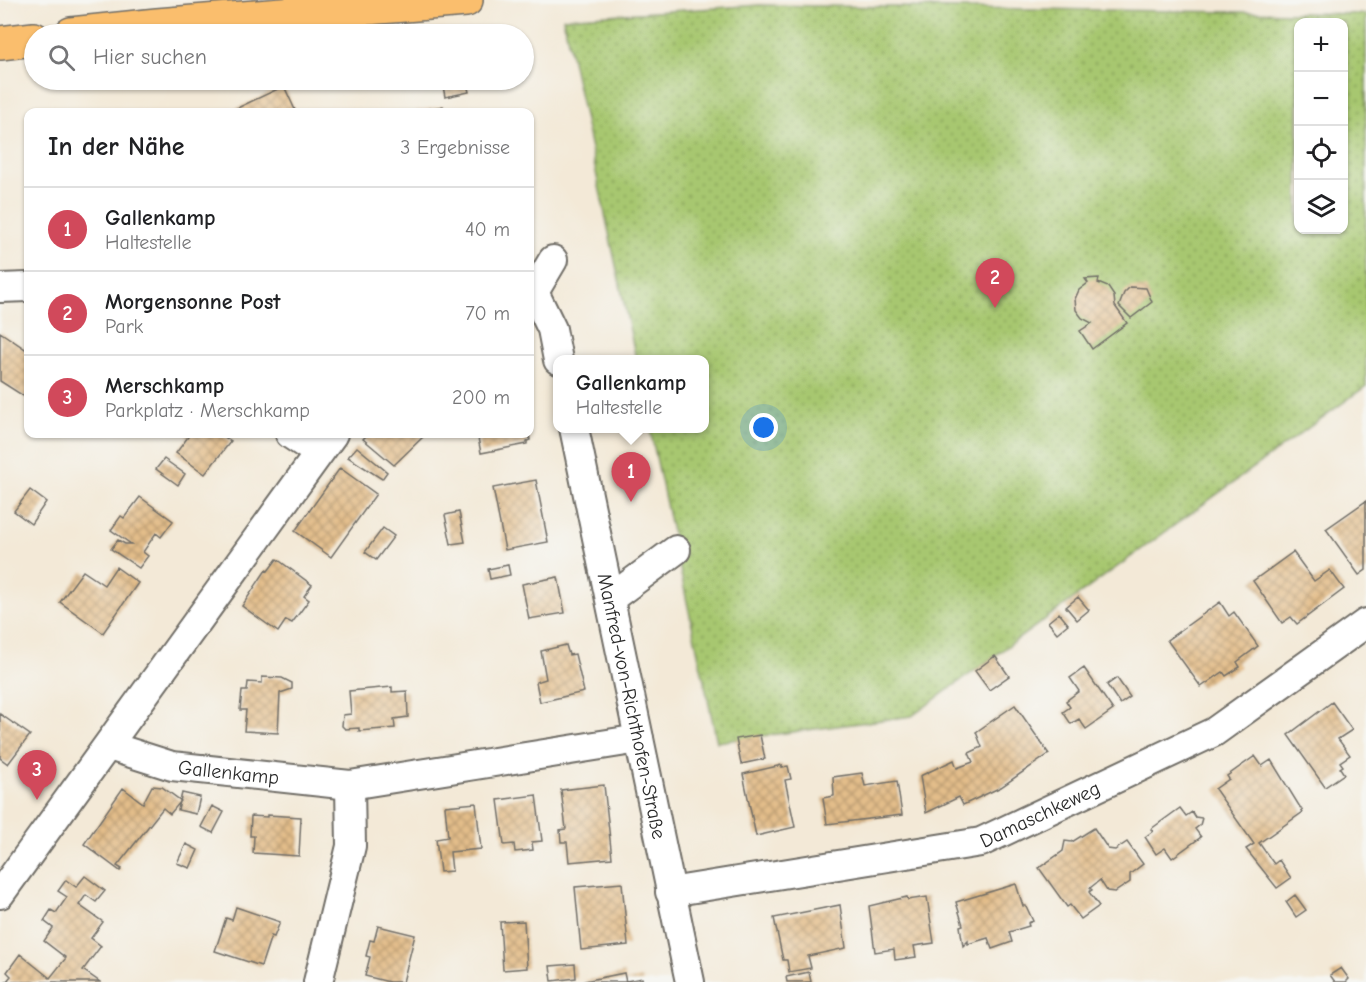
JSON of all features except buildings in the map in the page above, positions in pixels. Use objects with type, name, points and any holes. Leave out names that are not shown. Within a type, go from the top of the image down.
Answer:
[{"type":"highway","points":[[169,24],[466,0]]},
{"type":"highway","points":[[0,42],[24,40]]},
{"type":"street","points":[[534,289],[553,260]]},
{"type":"street","points":[[0,288],[24,287]]},
{"type":"street","points":[[534,296],[552,329],[557,355]]},
{"type":"street","name":"Manfred-von-Richthofen-Straße","points":[[575,433],[690,982]]},
{"type":"street","points":[[0,894],[109,746],[325,443],[306,438]]},
{"type":"street","points":[[611,598],[676,550]]},
{"type":"street","name":"Damaschkeweg","points":[[670,892],[981,842],[1214,732],[1366,623]]},
{"type":"street","name":"Gallenkamp","points":[[109,746],[172,766],[350,785],[639,739]]},
{"type":"street","points":[[318,982],[351,846],[350,785]]},
{"type":"green space","points":[[760,5],[1366,14],[1366,386],[912,716],[717,742],[651,433],[709,433],[709,355],[635,355],[563,18]]},
{"type":"place","name":"Morgensonne Post","points":[[995,308]]},
{"type":"place","name":"Gallenkamp","points":[[631,502]]},
{"type":"place","name":"Merschkamp","points":[[37,800]]}]
